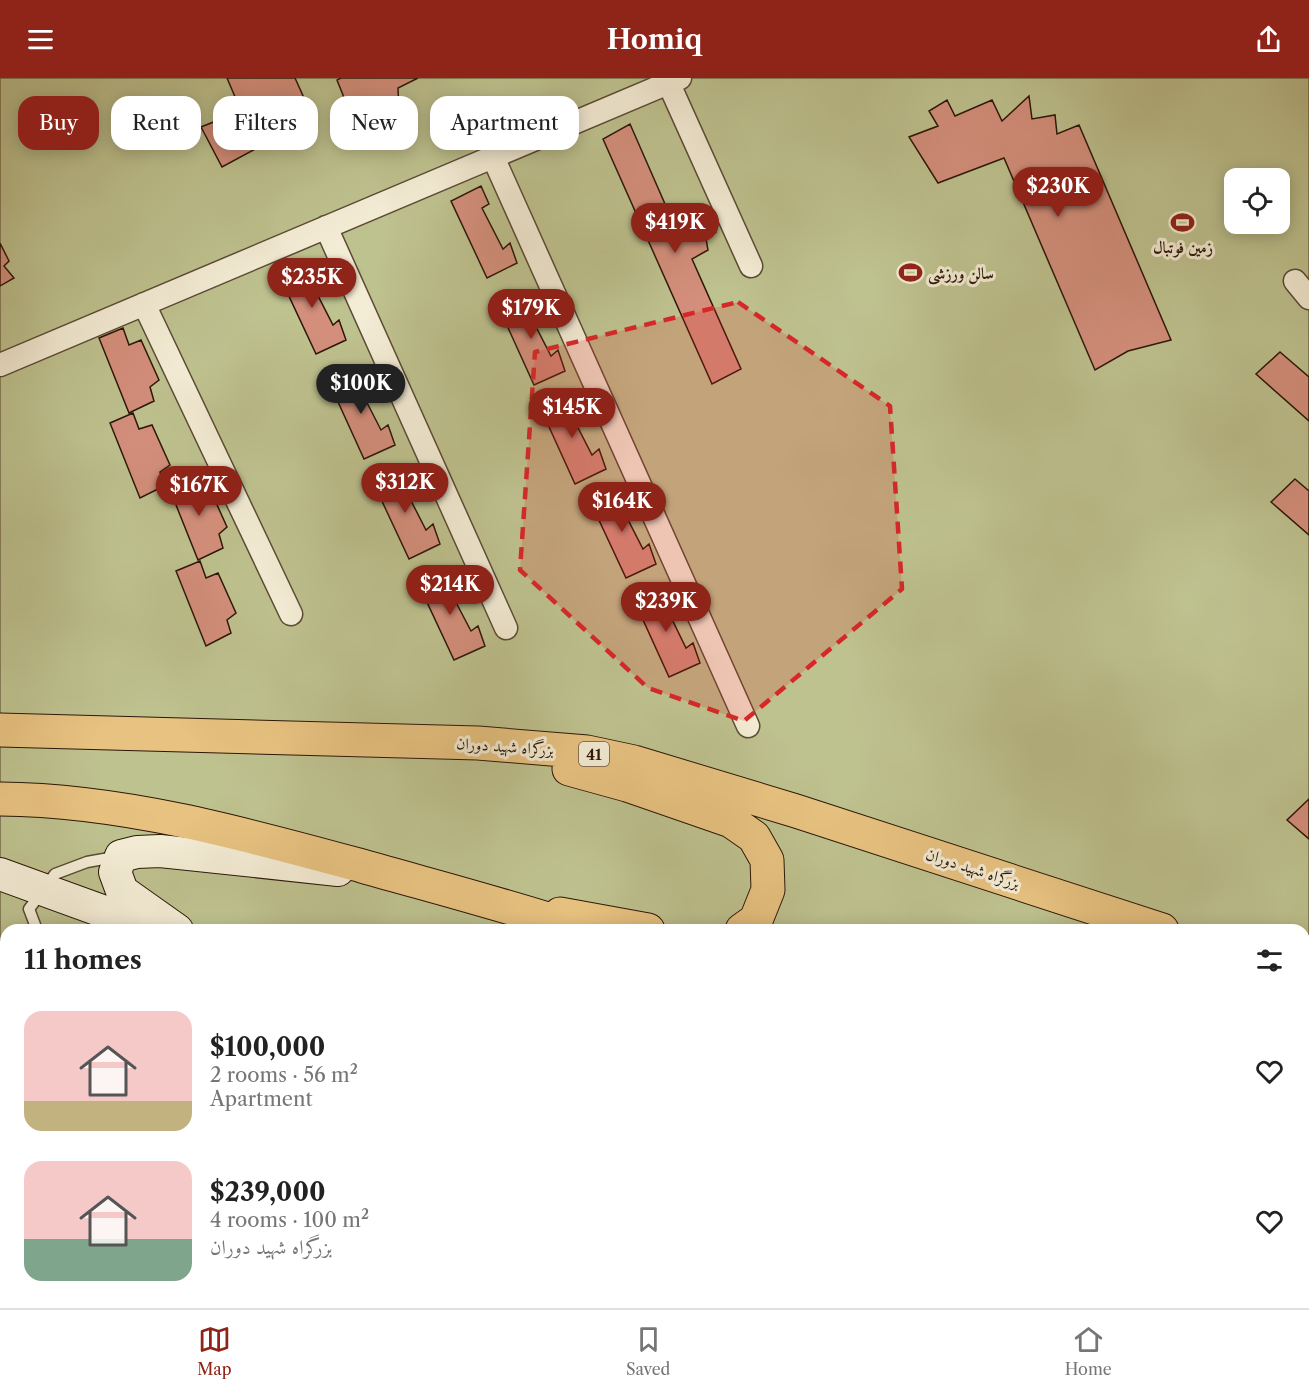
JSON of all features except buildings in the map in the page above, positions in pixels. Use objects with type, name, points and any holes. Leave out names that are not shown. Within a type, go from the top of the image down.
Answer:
[{"type":"highway","name":"بزرگراه شهید دوران","points":[[0,730],[478,743],[586,752],[634,762],[796,811],[1144,924]]},
{"type":"highway","points":[[478,743],[627,785],[731,821],[754,837],[767,860],[768,890],[756,920],[750,924]]},
{"type":"highway","points":[[0,799],[46,799],[159,816],[282,844],[505,905],[564,924]]},
{"type":"highway","points":[[505,905],[614,924]]},
{"type":"main road","points":[[169,924],[122,891],[115,872],[121,856],[137,852],[160,851],[396,876]]},
{"type":"main road","points":[[0,874],[113,915],[129,924]]},
{"type":"street","points":[[0,365],[674,81],[751,266]]},
{"type":"street","points":[[493,158],[748,726]]},
{"type":"street","points":[[326,227],[506,628]]},
{"type":"street","points":[[144,304],[291,614]]},
{"type":"lane","points":[[35,924],[29,909],[55,874],[87,862],[121,856]]},
{"type":"highlighted area","points":[[738,302],[890,406],[902,589],[744,721],[648,688],[520,570],[535,352]]},
{"type":"green space","points":[[0,78],[1309,78],[1309,924],[0,924]]},
{"type":"place","name":"زمین فوتبال","points":[[1183,222]]},
{"type":"place","name":"سالن ورزشی","points":[[910,273]]}]
